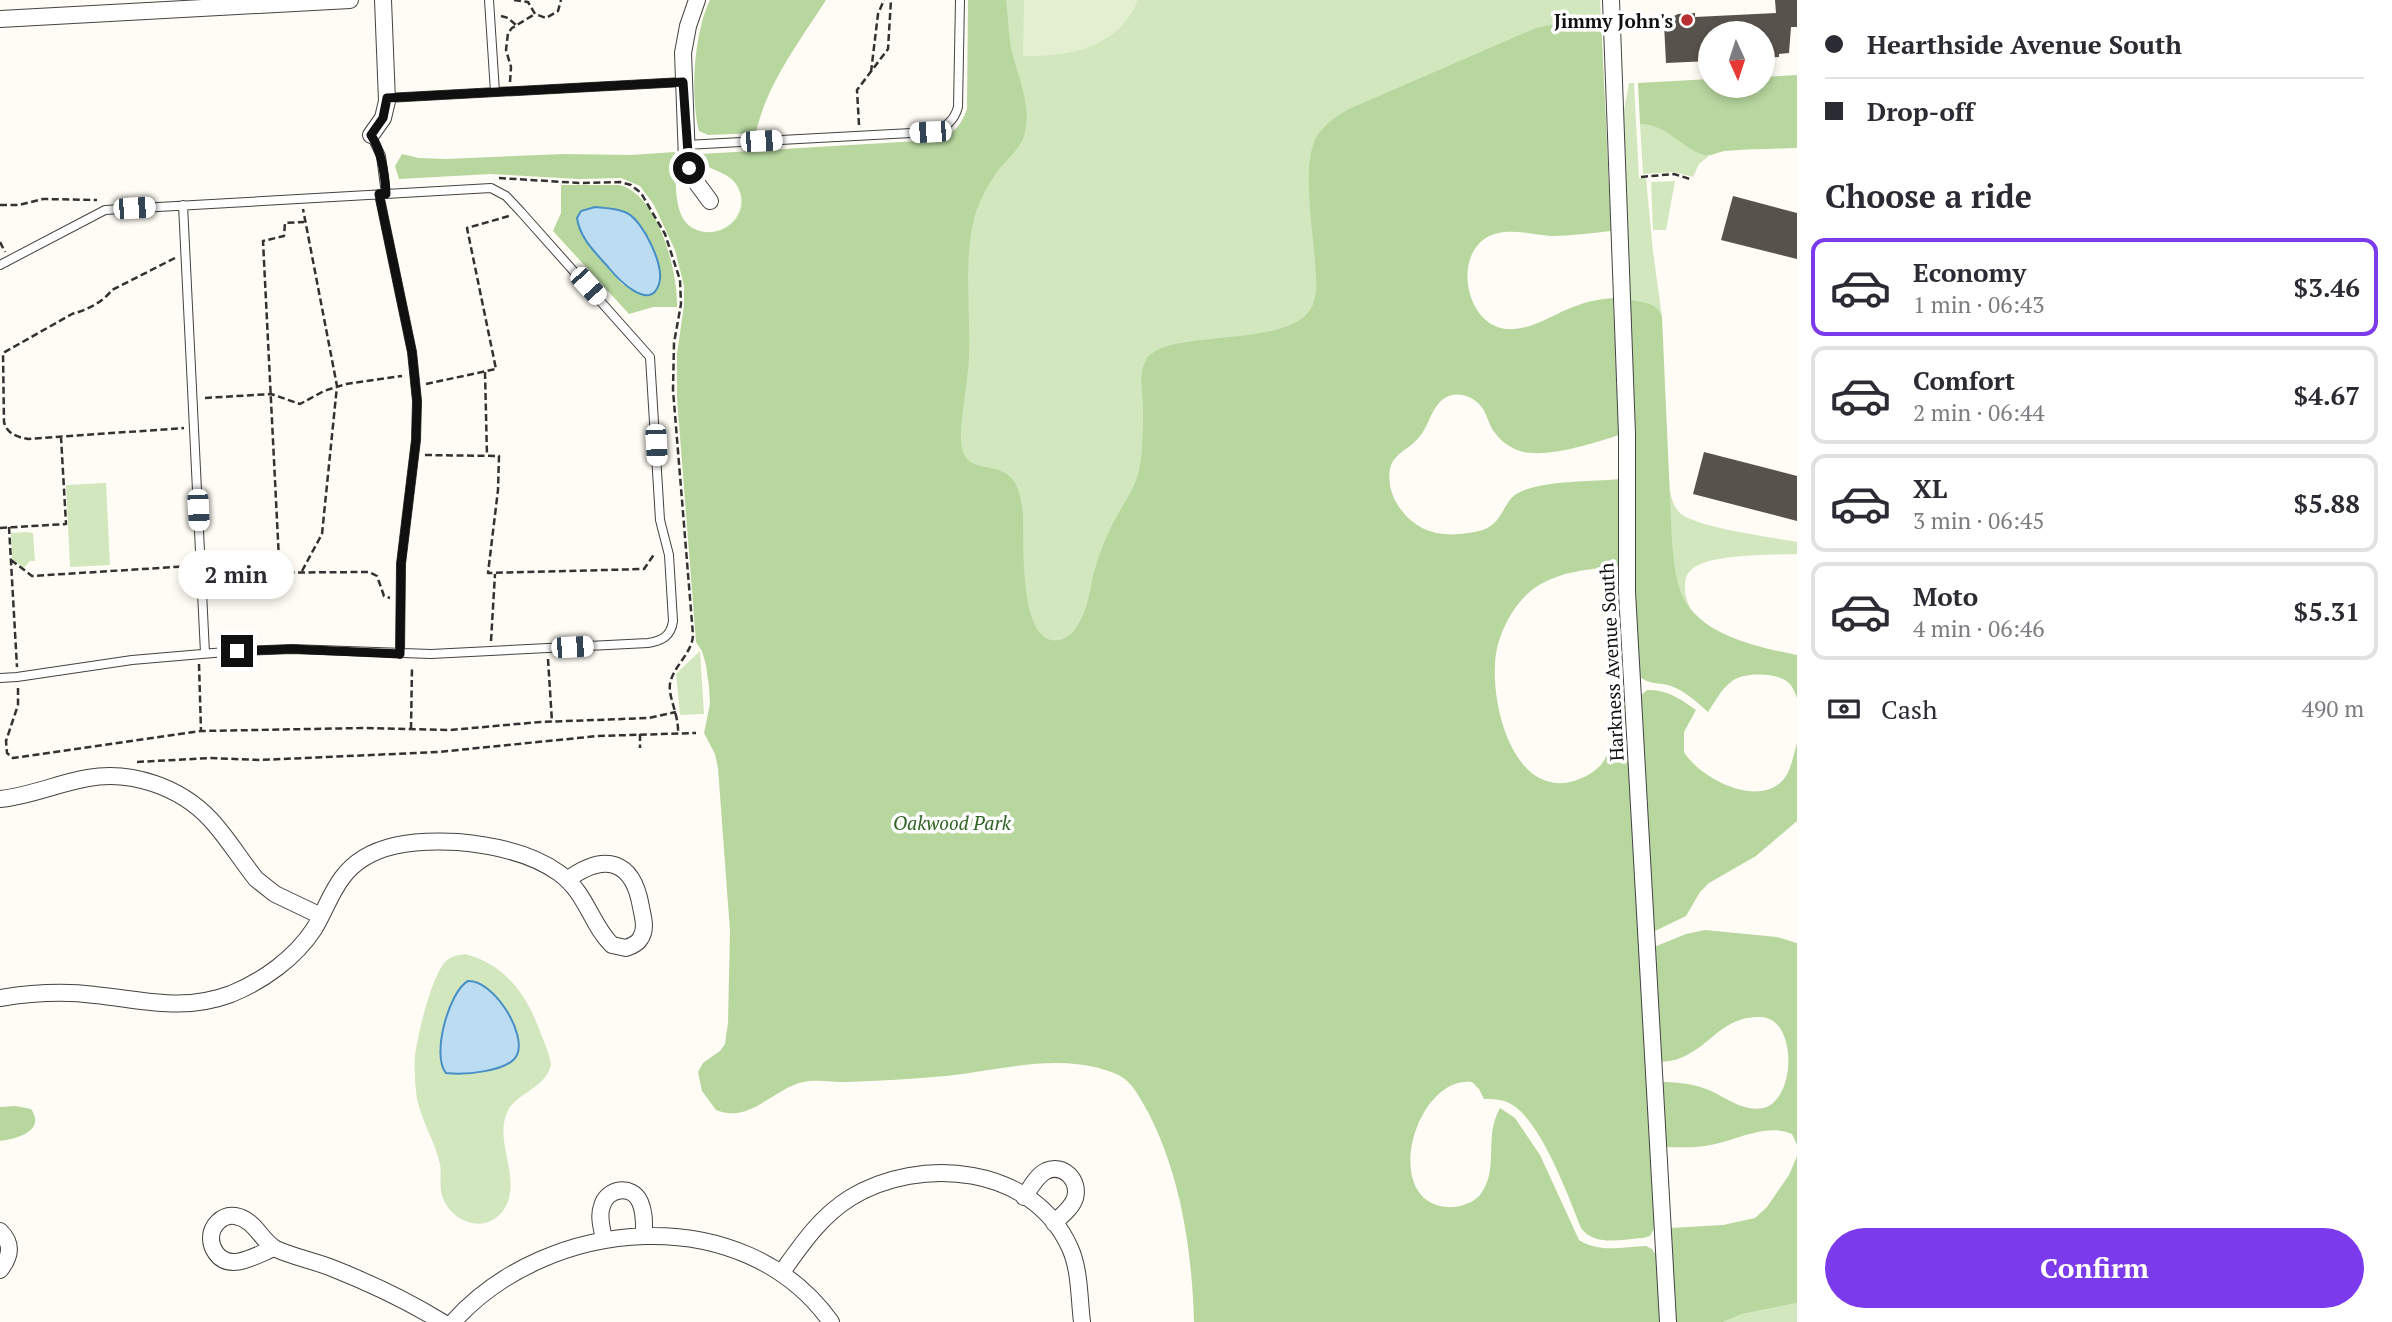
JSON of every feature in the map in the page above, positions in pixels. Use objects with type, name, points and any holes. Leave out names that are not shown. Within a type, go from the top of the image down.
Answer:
[{"type":"street","points":[[0,19],[350,0]]},
{"type":"street","points":[[371,135],[383,118],[387,98],[383,0]]},
{"type":"street","points":[[697,0],[683,53],[686,145],[691,173],[710,201]]},
{"type":"street","name":"Harkness Avenue South","points":[[1611,0],[1627,446],[1627,592],[1668,1322]]},
{"type":"street","points":[[0,799],[37,793],[94,777],[124,777],[156,785],[178,795],[204,813],[266,888],[321,916]]},
{"type":"street","points":[[0,998],[76,993],[156,1004],[187,1004],[208,1001],[245,988],[276,968],[302,945],[336,886],[352,867],[377,851],[407,844],[454,842],[499,848],[537,861],[567,880],[585,902],[612,945],[626,948],[640,940],[644,920],[637,887],[629,874],[615,865],[604,864],[587,868],[567,880]]},
{"type":"street","points":[[1024,1197],[1045,1172],[1057,1169],[1068,1173],[1075,1183],[1075,1196],[1070,1207],[1054,1223]]},
{"type":"street","points":[[782,1272],[820,1221],[849,1199],[882,1182],[919,1173],[948,1172],[990,1180],[1024,1197],[1054,1223],[1068,1243],[1073,1257],[1082,1322]]},
{"type":"street","points":[[604,1240],[602,1204],[608,1196],[618,1191],[629,1191],[639,1200],[643,1211],[644,1236]]},
{"type":"street","points":[[0,1231],[9,1242],[10,1251],[0,1270]]},
{"type":"street","points":[[453,1322],[481,1296],[520,1270],[556,1253],[604,1240],[644,1236],[678,1237],[728,1247],[750,1256],[782,1272],[816,1303],[831,1322]]},
{"type":"street","points":[[274,1248],[341,1272],[442,1322]]},
{"type":"lane","points":[[489,0],[495,92]]},
{"type":"lane","points":[[686,145],[942,129],[952,121],[958,102],[960,0]]},
{"type":"lane","points":[[387,98],[683,82]]},
{"type":"lane","points":[[371,135],[381,156],[382,194],[410,338],[416,387],[414,455],[402,554],[400,654]]},
{"type":"lane","points":[[0,265],[105,210],[491,188],[506,196],[650,356],[660,524],[667,547],[673,621],[664,639],[648,643],[412,654],[292,649],[202,653],[0,678]]},
{"type":"lane","points":[[183,205],[201,570],[202,653]]},
{"type":"path","points":[[514,0],[528,1],[535,14],[546,18],[560,9],[561,0]]},
{"type":"path","points":[[871,72],[878,14],[884,0]]},
{"type":"path","points":[[859,136],[857,90],[889,44],[891,0]]},
{"type":"path","points":[[511,91],[511,67],[506,53],[508,33],[535,14]]},
{"type":"path","points":[[490,17],[508,18],[516,25]]},
{"type":"path","points":[[1641,177],[1674,174],[1690,179]]},
{"type":"path","points":[[490,178],[579,183],[620,181],[631,184],[648,200],[672,251],[681,286],[681,304],[673,353],[673,390],[693,635],[692,646],[670,683],[670,694],[677,712],[678,733]]},
{"type":"path","points":[[0,205],[19,205],[43,199],[97,200]]},
{"type":"path","points":[[302,199],[304,222],[337,386],[322,534],[302,571]]},
{"type":"path","points":[[416,387],[496,369],[467,228],[521,212]]},
{"type":"path","points":[[278,571],[263,241],[284,236],[285,223],[304,222]]},
{"type":"path","points":[[8,430],[4,422],[3,353],[106,298],[112,290],[186,253]]},
{"type":"path","points":[[485,372],[486,456]]},
{"type":"path","points":[[193,399],[271,394],[300,404],[337,386],[415,374]]},
{"type":"path","points":[[0,426],[22,438],[194,428]]},
{"type":"path","points":[[0,528],[66,524],[61,436]]},
{"type":"path","points":[[414,455],[499,456],[488,573],[645,569],[655,554],[667,547]]},
{"type":"path","points":[[9,527],[18,705],[6,746],[7,753],[13,758],[201,731],[270,728],[450,730],[649,718],[677,712]]},
{"type":"path","points":[[10,560],[32,576],[201,570],[372,572],[379,579],[384,596],[400,599]]},
{"type":"path","points":[[491,651],[495,573]]},
{"type":"path","points":[[547,648],[552,722]]},
{"type":"path","points":[[201,731],[202,653]]},
{"type":"path","points":[[411,729],[412,654]]},
{"type":"path","points":[[129,763],[448,751],[640,734],[696,733]]},
{"type":"path","points":[[640,734],[640,748]]},
{"type":"green space","points":[[710,0],[826,0],[776,81],[756,133],[708,135],[699,131],[695,100],[695,64],[700,29]]},
{"type":"green space","points":[[968,0],[1006,0],[1010,42],[1025,98],[1027,120],[1021,144],[988,185],[972,226],[968,263],[969,357],[961,441],[963,451],[972,463],[1001,471],[1012,479],[1017,488],[1023,514],[1028,604],[1033,621],[1041,634],[1051,640],[1068,637],[1080,622],[1101,551],[1138,474],[1143,438],[1142,378],[1146,360],[1157,350],[1176,344],[1276,330],[1297,322],[1310,310],[1316,287],[1309,197],[1310,163],[1312,148],[1324,128],[1335,117],[1349,109],[1536,28],[1569,21],[1601,21],[1611,231],[1551,236],[1518,232],[1498,233],[1483,240],[1473,252],[1468,267],[1468,284],[1472,300],[1480,314],[1491,324],[1506,329],[1525,327],[1594,300],[1613,298],[1619,435],[1556,452],[1520,451],[1497,436],[1479,404],[1470,398],[1453,395],[1438,404],[1420,436],[1393,461],[1389,476],[1394,498],[1402,512],[1427,530],[1446,534],[1471,533],[1488,528],[1497,520],[1511,498],[1531,488],[1555,483],[1620,479],[1619,566],[1565,574],[1545,582],[1528,594],[1513,611],[1502,632],[1496,654],[1495,685],[1505,731],[1514,752],[1527,769],[1543,780],[1563,783],[1586,776],[1599,767],[1606,757],[1610,746],[1613,713],[1625,694],[1655,1227],[1650,1236],[1643,1238],[1601,1240],[1587,1234],[1581,1228],[1552,1160],[1533,1126],[1511,1104],[1501,1100],[1484,1099],[1472,1082],[1452,1085],[1435,1098],[1422,1117],[1413,1139],[1410,1163],[1414,1184],[1426,1199],[1446,1207],[1473,1201],[1480,1195],[1489,1175],[1493,1131],[1500,1108],[1515,1118],[1540,1155],[1579,1240],[1603,1248],[1646,1246],[1652,1249],[1656,1255],[1660,1322],[1194,1322],[1191,1268],[1183,1214],[1169,1162],[1139,1096],[1124,1079],[1099,1068],[1061,1063],[1022,1065],[921,1078],[808,1081],[781,1091],[761,1104],[739,1113],[716,1110],[702,1091],[698,1072],[703,1063],[725,1044],[730,931],[718,768],[715,754],[704,733],[710,704],[709,687],[702,651],[696,642],[677,398],[677,354],[684,286],[675,250],[654,205],[640,186],[621,178],[579,179],[490,174],[399,179],[395,166],[402,154],[446,159],[675,152],[678,205],[687,224],[698,231],[722,230],[733,223],[740,213],[742,201],[734,181],[704,163],[700,158],[701,154],[935,140],[956,129],[967,109]]},
{"type":"green space","name":"Oakwood Park","points":[[998,0],[1600,0],[1608,166],[1354,180],[1193,1045],[694,229],[705,232],[726,227],[734,221],[741,202],[740,192],[734,181],[702,162],[1005,141]]},
{"type":"green space","points":[[1024,0],[1138,0],[1118,29],[1091,46],[1058,54],[1023,56]]},
{"type":"green space","points":[[1797,75],[1797,148],[1725,151],[1707,155],[1658,128],[1640,124],[1638,83],[1698,80],[1698,98],[1775,98],[1775,76]]},
{"type":"green space","points":[[1629,83],[1634,83],[1639,178],[1646,178],[1662,317],[1654,306],[1630,300],[1622,121]]},
{"type":"green space","points":[[1640,124],[1659,128],[1709,156],[1699,164],[1693,177],[1674,172],[1643,174]]},
{"type":"green space","points":[[1675,181],[1666,230],[1653,230],[1651,182]]},
{"type":"green space","points":[[561,185],[620,185],[634,192],[646,204],[664,237],[674,275],[677,307],[653,307],[629,314],[553,231],[561,213]],"holes":[[[577,218],[660,280],[656,291],[644,294],[622,284],[585,241]]]},
{"type":"green space","points":[[1630,300],[1654,306],[1662,317],[1672,543],[1680,591],[1692,610],[1717,630],[1732,638],[1797,655],[1797,698],[1785,680],[1765,675],[1743,676],[1727,685],[1708,712],[1676,688],[1650,682],[1639,676],[1634,577],[1635,451]]},
{"type":"green space","points":[[1669,482],[1671,495],[1680,513],[1718,527],[1797,542],[1797,554],[1740,556],[1698,565],[1689,573],[1685,583],[1686,597],[1693,612],[1684,599],[1674,567]]},
{"type":"green space","points":[[106,483],[110,565],[70,567],[66,485]]},
{"type":"green space","points":[[11,533],[33,533],[35,561],[30,561],[24,568],[12,559]]},
{"type":"green space","points":[[700,651],[704,714],[680,715],[676,674]]},
{"type":"green space","points":[[1647,690],[1673,695],[1696,710],[1684,732],[1684,752],[1702,771],[1728,786],[1756,791],[1769,789],[1780,783],[1789,770],[1797,743],[1797,821],[1756,856],[1709,883],[1700,892],[1686,916],[1653,932],[1640,696]]},
{"type":"green space","points":[[1705,930],[1777,937],[1797,943],[1797,1145],[1792,1134],[1771,1130],[1705,1146],[1666,1147],[1662,1082],[1698,1086],[1742,1106],[1756,1109],[1764,1108],[1775,1101],[1783,1090],[1787,1075],[1786,1044],[1781,1030],[1773,1021],[1761,1017],[1729,1025],[1687,1055],[1661,1062],[1654,947],[1686,934]]},
{"type":"green space","points":[[465,954],[492,966],[514,984],[536,1020],[551,1065],[542,1080],[515,1101],[506,1115],[504,1137],[510,1182],[507,1204],[493,1220],[475,1224],[457,1217],[444,1201],[440,1164],[419,1107],[415,1083],[416,1047],[436,979],[446,961]],"holes":[[[468,981],[477,982],[493,993],[500,1002],[517,1038],[503,1067],[455,1074],[463,984]]]},
{"type":"green space","points":[[0,1107],[31,1109],[35,1123],[28,1133],[0,1141]]},
{"type":"green space","points":[[1797,1156],[1797,1303],[1742,1314],[1723,1322],[1675,1322],[1670,1228],[1723,1225],[1755,1218],[1767,1207],[1789,1175]]},
{"type":"green space","points":[[1797,1303],[1797,1322],[1723,1322],[1742,1314]]},
{"type":"water","points":[[595,207],[623,211],[640,225],[659,266],[659,284],[655,292],[649,295],[634,291],[619,279],[589,245],[581,233],[577,218],[581,211]]},
{"type":"water","points":[[468,981],[488,989],[506,1010],[517,1034],[517,1055],[512,1061],[496,1069],[474,1073],[446,1073],[440,1053],[444,1024],[454,997]]},
{"type":"building","points":[[1775,0],[1797,0],[1797,27],[1791,27],[1789,53],[1775,57],[1775,21],[1698,21],[1698,62],[1666,63],[1664,24],[1678,14],[1695,13],[1695,17],[1776,13]]},
{"type":"building","points":[[1733,196],[1797,213],[1797,259],[1721,240]]},
{"type":"building","points":[[1704,452],[1797,476],[1797,521],[1693,494]]},
{"type":"place","name":"Jimmy John's","points":[[1687,20]]},
{"type":"route","points":[[237,651],[292,649],[400,654],[401,564],[416,440],[417,401],[415,367],[379,194],[386,194],[383,167],[379,150],[371,135],[383,118],[387,98],[683,82],[689,168]]}]
